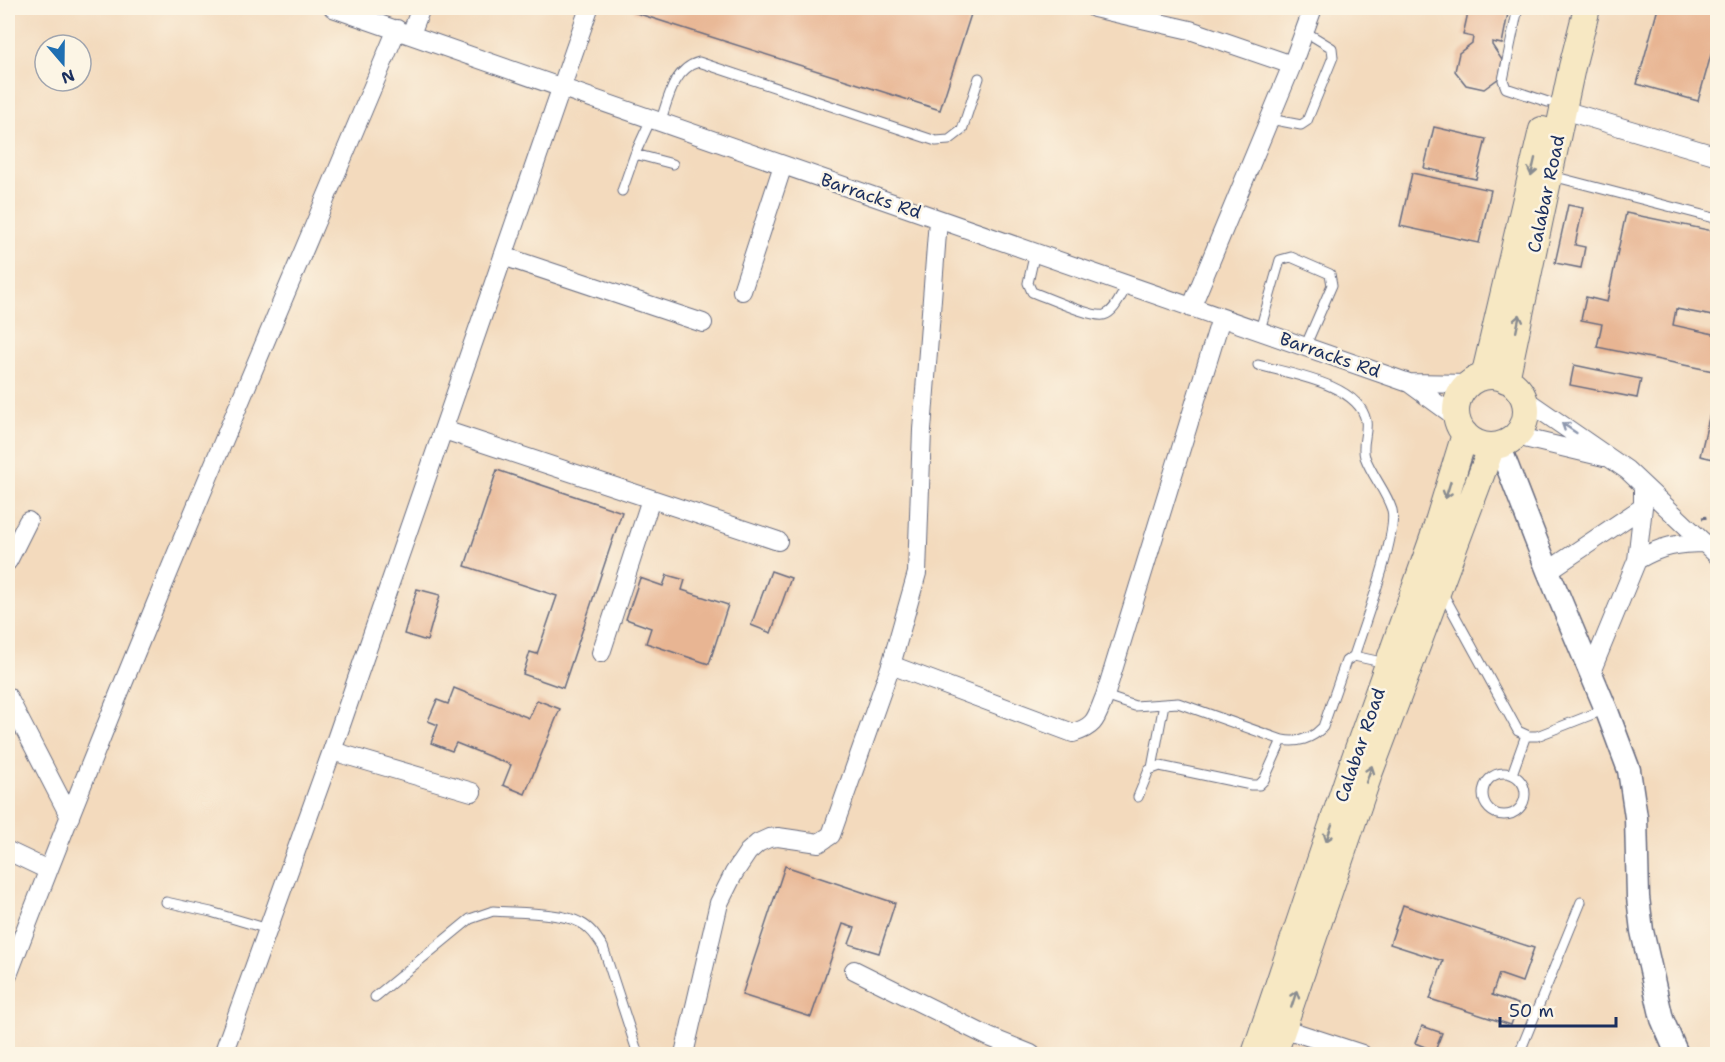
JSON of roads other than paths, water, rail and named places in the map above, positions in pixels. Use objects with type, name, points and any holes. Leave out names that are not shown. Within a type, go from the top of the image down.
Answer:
[{"type":"main road","name":"Calabar Road","points":[[1496,385],[1556,106],[1571,8]]},
{"type":"main road","name":"Calabar Road","points":[[1496,385],[1550,175],[1556,106],[1587,8]]},
{"type":"main road","points":[[1496,385],[1525,418],[1522,428],[1502,442],[1473,441],[1461,426],[1456,410],[1460,396],[1496,385]]},
{"type":"main road","name":"Calabar Road","points":[[1275,1054],[1275,1026],[1389,664],[1434,538],[1461,426]]},
{"type":"main road","name":"Calabar Road","points":[[1255,1054],[1275,1026],[1438,586],[1502,442]]},
{"type":"street","name":"Barracks Rd","points":[[333,8],[1409,383],[1496,385]]},
{"type":"street","points":[[8,975],[172,563],[404,32],[421,8]]},
{"type":"street","points":[[223,1054],[332,751],[589,8]]},
{"type":"street","points":[[1101,8],[1190,30],[1292,65]]},
{"type":"street","points":[[1191,308],[1292,65],[1313,8]]},
{"type":"street","points":[[1556,106],[1718,156]]},
{"type":"street","points":[[742,291],[783,165]]},
{"type":"street","points":[[684,1054],[719,903],[734,873],[748,852],[758,843],[769,838],[778,837],[819,843],[831,835],[891,665],[917,573],[922,430],[938,220]]},
{"type":"street","points":[[503,256],[703,323]]},
{"type":"street","points":[[891,665],[1073,733],[1087,729],[1094,722],[1105,696],[1221,318]]},
{"type":"street","name":"Barracks Rd","points":[[1409,383],[1461,426]]},
{"type":"street","points":[[1496,385],[1614,459],[1712,549]]},
{"type":"street","points":[[444,430],[778,541]]},
{"type":"street","points":[[1614,459],[1502,442],[1548,570],[1629,770],[1636,817],[1638,897],[1642,931],[1662,1019],[1677,1054]]},
{"type":"street","points":[[1591,672],[1637,560],[1643,487]]},
{"type":"street","points":[[601,653],[651,499]]},
{"type":"street","points":[[1548,570],[1643,507]]},
{"type":"street","points":[[8,561],[28,521]]},
{"type":"street","points":[[1637,560],[1661,547],[1690,543],[1712,549]]},
{"type":"street","points":[[8,697],[70,817]]},
{"type":"street","points":[[332,751],[472,792]]},
{"type":"street","points":[[8,851],[48,870]]},
{"type":"street","points":[[854,970],[989,1037],[1031,1054]]},
{"type":"street","points":[[1275,1026],[1362,1054]]},
{"type":"lane","points":[[1518,8],[1503,80],[1506,88],[1556,106]]},
{"type":"lane","points":[[1270,119],[1301,125],[1307,121],[1333,57],[1332,48],[1304,31]]},
{"type":"lane","points":[[622,192],[635,154],[677,78],[688,65],[699,62],[936,141],[949,140],[962,130],[979,78]]},
{"type":"lane","points":[[635,154],[673,164]]},
{"type":"lane","points":[[1550,175],[1718,219]]},
{"type":"lane","points":[[1035,252],[1028,283],[1032,292],[1093,315],[1105,315],[1113,309],[1127,286]]},
{"type":"lane","points":[[1260,330],[1280,260],[1291,257],[1330,274],[1332,285],[1305,347]]},
{"type":"lane","points":[[1105,696],[1135,706],[1178,704],[1292,742],[1316,734],[1323,727],[1346,661],[1354,656],[1391,539],[1393,513],[1364,454],[1366,423],[1361,409],[1352,397],[1338,388],[1258,364]]},
{"type":"lane","points":[[1438,586],[1465,631],[1518,731],[1526,735],[1537,735],[1606,709]]},
{"type":"lane","points":[[1354,656],[1389,664]]},
{"type":"lane","points":[[1152,768],[1164,704]]},
{"type":"lane","points":[[1512,774],[1526,735]]},
{"type":"lane","points":[[1137,796],[1149,770],[1160,765],[1258,785],[1264,780],[1282,740]]},
{"type":"lane","points":[[1500,773],[1512,774],[1521,782],[1525,793],[1522,805],[1514,813],[1502,816],[1490,811],[1483,801],[1483,789],[1489,779],[1500,773]]},
{"type":"lane","points":[[166,902],[211,912],[268,929]]},
{"type":"lane","points":[[1519,1054],[1581,902]]},
{"type":"lane","points":[[375,997],[470,919],[483,913],[493,911],[564,916],[581,922],[594,933],[603,947],[638,1054]]}]
